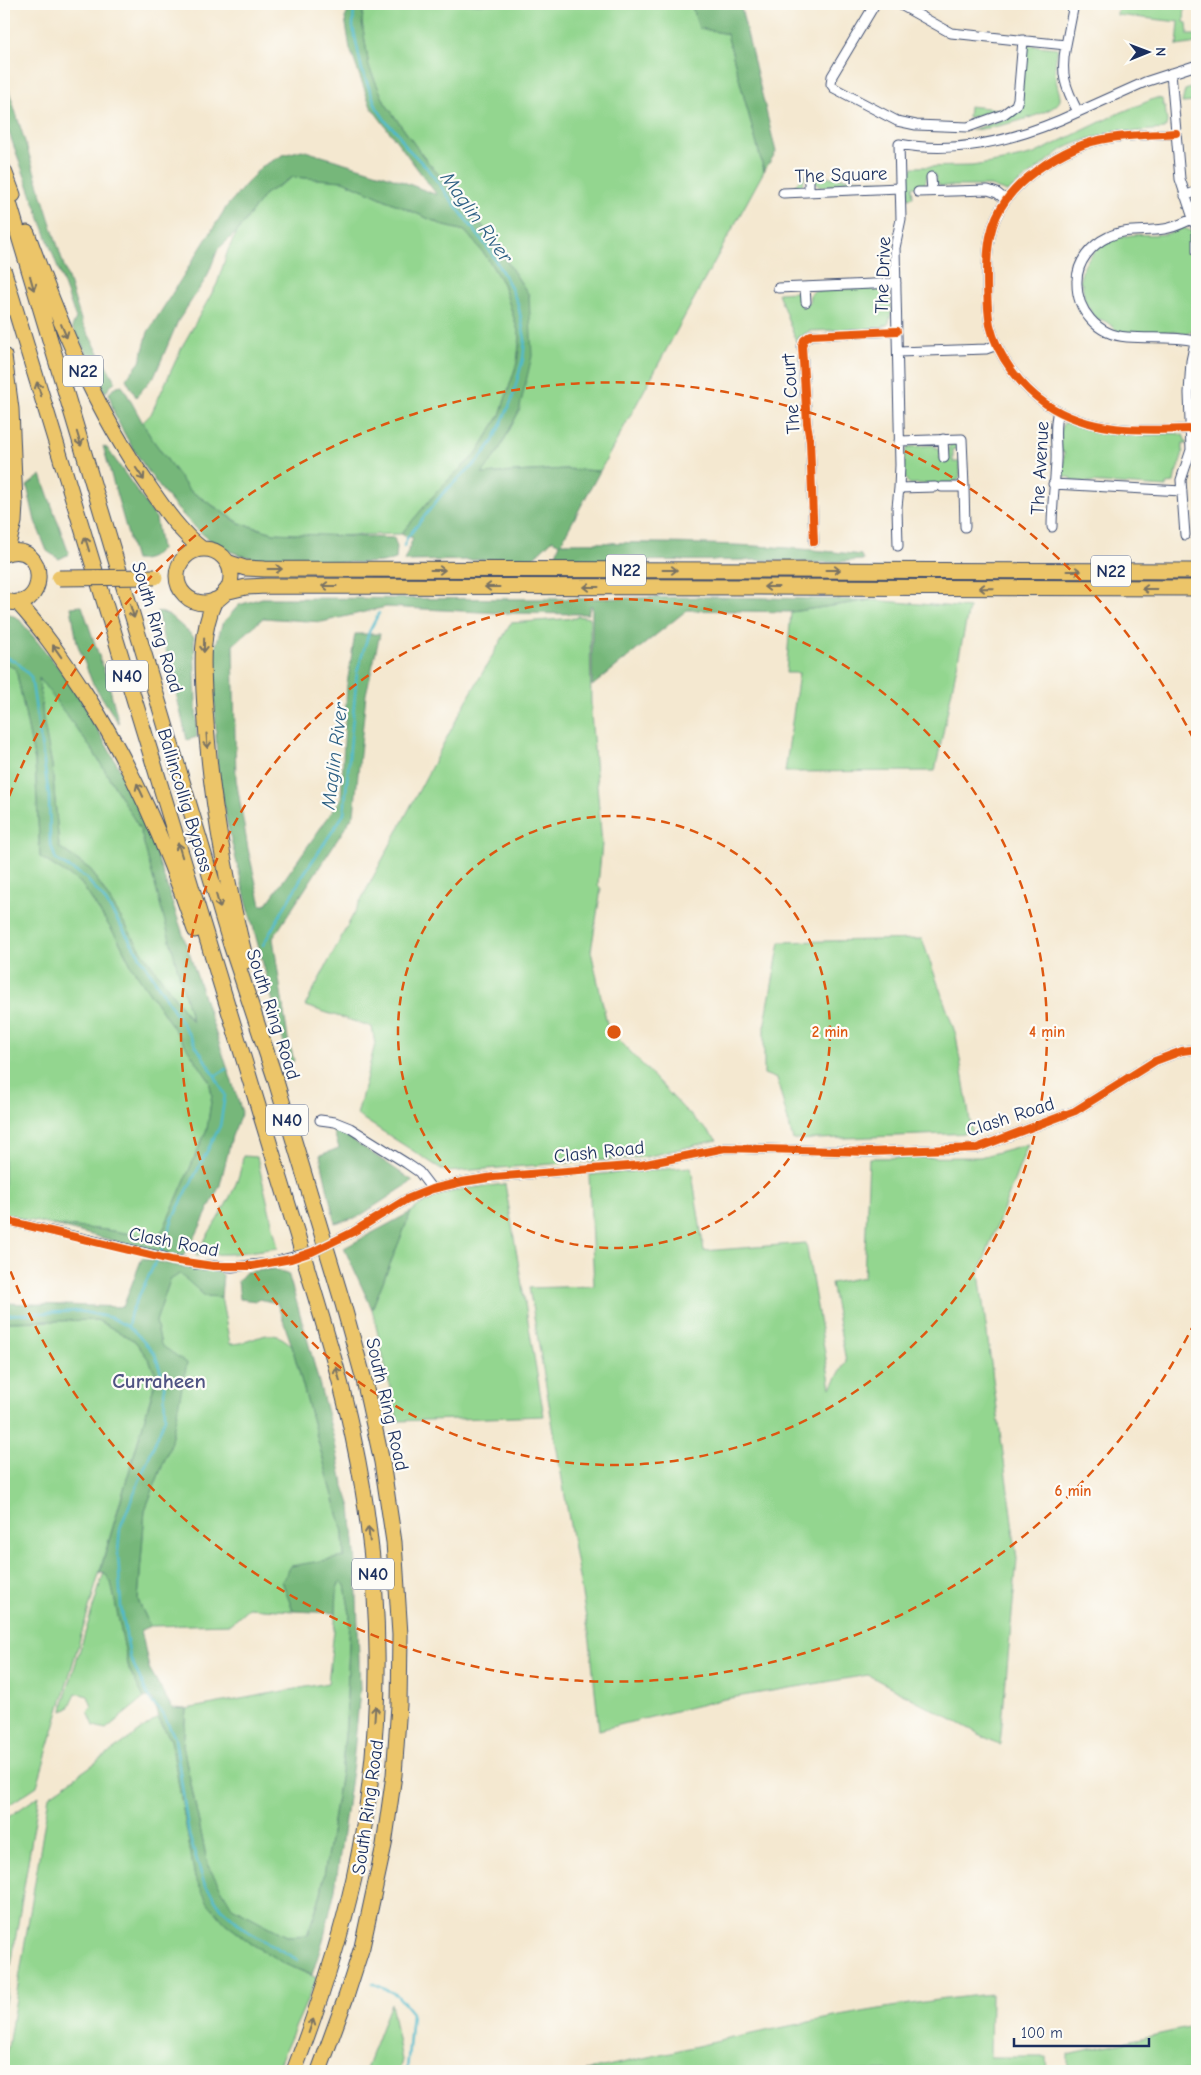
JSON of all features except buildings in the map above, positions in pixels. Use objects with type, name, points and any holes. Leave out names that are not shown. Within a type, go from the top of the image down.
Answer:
[{"type":"highway","name":"N22","points":[[4,170],[65,334],[128,456],[160,502],[189,538],[202,549],[216,552],[227,562],[245,568],[265,569],[1197,571]]},
{"type":"highway","name":"South Ring Road","points":[[4,186],[231,945],[275,1078],[345,1314],[371,1407],[389,1502],[398,1583],[400,1661],[398,1732],[384,1846],[362,1947],[319,2071]]},
{"type":"highway","name":"Ballincollig Bypass","points":[[4,272],[250,1082]]},
{"type":"highway","name":"N22","points":[[4,356],[11,409],[15,504],[14,522],[5,553],[21,552],[28,556],[45,573],[59,578],[154,577],[169,573],[178,568],[187,555],[202,549]]},
{"type":"highway","points":[[227,562],[231,578],[207,617],[204,648],[204,692],[211,786],[232,908],[275,1078]]},
{"type":"highway","points":[[34,592],[38,584],[38,568]]},
{"type":"highway","points":[[178,568],[177,576],[181,590]]},
{"type":"highway","name":"N22","points":[[154,577],[170,582],[192,600],[208,603],[220,596],[246,587],[266,586],[1197,588]]},
{"type":"highway","name":"N22","points":[[10,601],[23,601],[46,583],[59,578]]},
{"type":"highway","points":[[10,601],[48,638],[107,728],[140,790],[175,876],[232,1038],[250,1082]]},
{"type":"highway","name":"South Ring Road","points":[[250,1082],[342,1386],[363,1491],[375,1593],[376,1704],[360,1847],[335,1953],[294,2071]]},
{"type":"street","points":[[875,4],[832,76],[832,84],[834,88],[880,114],[904,123],[966,127],[1009,112],[1018,99],[1023,40]]},
{"type":"street","points":[[899,4],[951,33],[1066,45]]},
{"type":"street","points":[[1074,4],[1063,66],[1064,78],[1078,112],[1132,87],[1197,65]]},
{"type":"street","points":[[1171,73],[1180,179],[1184,196],[1197,230],[1197,252]]},
{"type":"street","name":"The Drive","points":[[898,352],[896,243],[901,219],[898,144],[945,146],[998,141],[1030,133],[1078,112]]},
{"type":"street","name":"The Avenue","points":[[1176,133],[1117,138],[1077,147],[1043,166],[1027,179],[1006,200],[993,225],[988,252],[989,316],[997,345],[1022,383],[1033,394],[1058,411],[1087,422],[1115,428],[1140,430],[1190,429]]},
{"type":"street","points":[[809,177],[809,191]]},
{"type":"street","points":[[931,177],[932,191]]},
{"type":"street","name":"The Square","points":[[782,193],[900,188]]},
{"type":"street","points":[[918,192],[988,190],[997,193],[1006,200]]},
{"type":"street","points":[[1184,196],[1197,191]]},
{"type":"street","points":[[1185,535],[1182,477],[1191,450],[1189,394],[1196,337],[1126,337],[1100,328],[1087,317],[1080,305],[1076,287],[1082,261],[1090,250],[1104,238],[1123,232],[1165,229],[1192,219]]},
{"type":"street","points":[[778,288],[896,283]]},
{"type":"street","points":[[805,287],[806,302]]},
{"type":"street","name":"The Court","points":[[814,542],[810,441],[802,346],[804,340],[811,334],[897,331]]},
{"type":"street","points":[[898,546],[897,507],[900,465],[898,352],[986,349],[997,345]]},
{"type":"street","name":"The Avenue","points":[[1052,527],[1056,420],[1058,411]]},
{"type":"street","points":[[899,441],[960,438],[963,442],[965,527]]},
{"type":"street","points":[[943,439],[944,458]]},
{"type":"street","points":[[1053,484],[1182,491]]},
{"type":"street","points":[[899,488],[964,487]]},
{"type":"street","name":"Clash Road","points":[[4,1220],[194,1264],[232,1267],[270,1263],[312,1252],[353,1232],[392,1207],[432,1189],[494,1176],[641,1165],[725,1148],[870,1152],[977,1148],[1075,1111],[1154,1061],[1182,1051],[1197,1049]]},
{"type":"street","points":[[320,1120],[335,1122],[350,1128],[420,1172],[432,1189]]},
{"type":"green space","points":[[352,4],[364,4],[362,22],[369,67],[385,103],[422,155],[485,229],[529,295],[532,356],[519,411],[498,452],[482,474],[565,469],[600,471],[561,543],[674,543],[786,548],[861,555],[863,560],[818,563],[768,560],[553,561],[560,544],[552,540],[532,559],[404,561],[413,538],[401,534],[441,487],[476,454],[500,415],[517,363],[520,337],[503,284],[486,256],[465,231],[445,226],[343,181],[293,177],[265,194],[237,232],[218,249],[207,277],[178,321],[155,375],[136,397],[126,379],[140,362],[148,332],[227,206],[261,167],[283,155],[302,150],[388,176],[437,195],[371,107],[350,49],[345,18]]},
{"type":"green space","points":[[364,4],[691,4],[699,28],[727,34],[764,171],[600,471],[565,469],[481,474],[498,452],[519,411],[529,295],[485,229],[422,155],[385,103],[369,67],[362,22]]},
{"type":"green space","points":[[691,4],[740,4],[776,152],[764,171],[727,34],[699,28]]},
{"type":"green space","points":[[1118,4],[1185,4],[1184,22],[1187,23],[1188,35],[1197,35],[1197,43],[1177,46],[1179,22],[1117,15]]},
{"type":"green space","points":[[1028,45],[1058,48],[1055,70],[1060,100],[1056,106],[1020,121],[971,130],[1003,119],[1019,107],[1026,48]]},
{"type":"green space","points":[[4,75],[82,323],[115,381],[106,392],[103,390],[88,356],[72,327],[76,318],[4,119]]},
{"type":"green space","points":[[1197,86],[1195,102],[1182,103],[1185,90]]},
{"type":"green space","points":[[1156,98],[1162,99],[1165,106],[1167,122],[1165,129],[1100,136],[1075,144],[1063,149],[1007,192],[990,186],[941,186],[936,182],[935,174],[927,175],[926,182],[923,185],[912,187],[913,197],[908,198],[909,173],[913,167],[972,166],[1034,154],[1117,114]]},
{"type":"green space","points":[[969,106],[998,109],[968,118]]},
{"type":"green space","points":[[815,174],[816,176],[894,182],[820,187],[805,175]]},
{"type":"green space","points":[[805,175],[802,186],[792,188]]},
{"type":"green space","points":[[293,177],[343,181],[445,226],[465,231],[486,256],[503,284],[520,337],[517,363],[500,415],[476,454],[441,487],[401,534],[326,536],[274,533],[240,523],[189,490],[142,423],[151,414],[183,345],[217,284],[228,250],[237,232],[265,194]]},
{"type":"green space","points":[[1184,228],[1191,231],[1193,235],[1195,319],[1192,331],[1186,334],[1178,332],[1117,331],[1105,321],[1096,319],[1085,302],[1082,283],[1080,282],[1085,265],[1095,251],[1109,241],[1118,238],[1165,234]]},
{"type":"green space","points":[[882,287],[882,289],[887,290],[889,293],[891,308],[889,322],[883,328],[809,331],[800,337],[798,346],[778,293],[795,292],[800,295],[801,303],[809,303],[810,295],[814,291]]},
{"type":"green space","points":[[122,385],[150,436],[189,490],[239,523],[274,533],[394,538],[397,547],[396,559],[373,563],[265,560],[239,555],[212,541],[195,528],[179,511],[148,471],[123,431],[114,413],[109,393],[117,386]]},
{"type":"green space","points":[[1069,421],[1115,433],[1144,435],[1169,433],[1183,435],[1187,444],[1183,444],[1174,483],[1166,484],[1166,487],[1072,481],[1072,478],[1065,477],[1063,475],[1064,452],[1061,451],[1060,433],[1062,425]]},
{"type":"green space","points":[[4,428],[8,501],[4,526]]},
{"type":"green space","points":[[955,443],[958,444],[960,449],[953,449],[953,462],[960,462],[960,475],[956,482],[910,484],[907,481],[904,467],[908,447],[933,445],[939,450],[940,459],[948,459],[949,446]]},
{"type":"green space","points":[[103,446],[107,448],[156,518],[161,549],[150,558],[135,560]]},
{"type":"green space","points":[[41,475],[69,554],[59,559],[47,551],[35,521],[27,486]]},
{"type":"green space","points":[[712,597],[871,600],[791,612],[687,610],[592,686],[592,606],[590,606],[588,614],[499,613],[386,607],[322,622],[263,618],[233,645],[236,779],[248,849],[261,905],[266,905],[341,799],[347,684],[355,634],[380,634],[366,694],[354,814],[273,938],[288,1039],[294,1060],[290,1066],[227,823],[217,765],[213,656],[222,624],[239,605],[262,598],[564,599]]},
{"type":"green space","points":[[871,600],[969,608],[935,771],[785,772],[799,673],[786,673],[791,612]]},
{"type":"green space","points":[[82,606],[109,685],[119,724],[92,682],[77,643],[71,607]]},
{"type":"green space","points":[[157,611],[169,615],[194,637],[197,737],[187,740]]},
{"type":"green space","points":[[4,612],[18,618],[72,684],[140,805],[242,1112],[232,1136],[220,1185],[196,1235],[182,1258],[52,1225],[106,1230],[143,1236],[157,1235],[164,1228],[207,1129],[212,1095],[209,1080],[132,967],[119,941],[81,883],[40,857],[35,762],[16,669],[4,663]],"holes":[[[39,678],[93,751],[140,829],[192,1022],[141,950],[91,870],[59,847],[52,765],[43,720]]]},
{"type":"green space","points":[[577,616],[590,618],[591,714],[602,844],[598,885],[601,889],[591,951],[608,1028],[684,1109],[717,1140],[646,1157],[446,1172],[357,1115],[375,1044],[372,1027],[305,1006],[463,707],[511,623],[576,618]]},
{"type":"green space","points":[[4,663],[16,669],[35,762],[40,857],[81,883],[119,941],[132,967],[209,1080],[212,1095],[207,1129],[164,1228],[157,1235],[143,1236],[106,1230],[52,1225],[4,1215]]},
{"type":"green space","points":[[39,677],[93,751],[140,829],[193,1023],[141,950],[91,870],[59,847],[52,765],[43,720]]},
{"type":"green space","points":[[922,939],[956,1035],[972,1133],[793,1140],[777,1079],[764,1074],[764,1028],[780,942]]},
{"type":"green space","points":[[332,1126],[413,1181],[358,1217],[335,1223],[320,1155],[339,1148]]},
{"type":"green space","points":[[1028,1144],[979,1273],[1017,1559],[1000,1745],[868,1675],[724,1699],[599,1730],[590,1641],[529,1288],[594,1286],[589,1175],[691,1167],[704,1251],[806,1243],[831,1388],[846,1361],[831,1283],[864,1277],[869,1158],[980,1157]]},
{"type":"green space","points":[[243,1156],[257,1157],[278,1248],[231,1254],[196,1255],[231,1195],[241,1170]]},
{"type":"green space","points":[[505,1184],[544,1416],[398,1421],[372,1309],[411,1212],[421,1204],[443,1194]]},
{"type":"green space","points":[[411,1212],[372,1309],[344,1248]]},
{"type":"green space","points":[[142,1258],[182,1267],[219,1271],[223,1275],[221,1297],[205,1296],[180,1274],[170,1280],[156,1321],[161,1345],[187,1363],[170,1446],[145,1510],[138,1600],[150,1626],[141,1630],[149,1668],[172,1708],[186,1709],[183,1746],[208,1866],[232,1907],[287,1936],[308,1935],[321,1894],[342,1766],[346,1724],[350,1614],[345,1585],[340,1582],[337,1588],[336,1613],[293,1611],[282,1581],[291,1566],[344,1557],[343,1532],[292,1346],[277,1303],[258,1299],[256,1301],[240,1299],[238,1281],[246,1272],[273,1269],[288,1273],[309,1345],[334,1439],[343,1483],[351,1507],[356,1565],[360,1690],[353,1763],[335,1889],[324,1937],[312,1975],[285,1964],[252,1944],[225,1923],[208,1903],[195,1878],[171,1740],[158,1718],[153,1699],[144,1698],[129,1669],[111,1582],[104,1572],[100,1572],[157,1376],[149,1360],[135,1341],[97,1320],[4,1322],[4,1303],[123,1307]]},
{"type":"green space","points":[[180,1273],[205,1296],[221,1297],[230,1344],[269,1335],[284,1339],[292,1346],[343,1532],[344,1557],[282,1581],[293,1611],[248,1608],[230,1624],[150,1626],[138,1600],[145,1510],[170,1446],[161,1345],[156,1321],[170,1280]]},
{"type":"green space","points":[[97,1320],[135,1341],[149,1360],[157,1376],[37,1786],[4,1808],[4,1322]]},
{"type":"green space","points":[[104,1572],[111,1582],[129,1669],[144,1698],[106,1729],[94,1726],[88,1712],[92,1707],[88,1696],[76,1693],[69,1708],[63,1711],[65,1698]]},
{"type":"green space","points":[[340,1582],[345,1584],[350,1614],[346,1724],[342,1766],[321,1894],[307,1935],[287,1936],[231,1907],[208,1866],[183,1746],[186,1709],[328,1683],[337,1588]]},
{"type":"green space","points":[[158,1718],[171,1740],[195,1878],[225,1923],[252,1944],[285,1964],[317,1978],[276,2071],[4,2071],[49,1796]]},
{"type":"green space","points":[[39,1796],[4,2008],[4,1820]]},
{"type":"green space","points":[[991,1994],[990,2057],[1046,2057],[1047,2071],[585,2071],[838,2016],[889,2007]]},
{"type":"green space","points":[[391,2003],[402,2060],[399,2071],[365,2071]]},
{"type":"green space","points":[[1197,2026],[1197,2071],[1068,2071],[1068,2054]]},
{"type":"waterway","name":"Maglin River","points":[[354,4],[353,27],[362,70],[377,108],[387,123],[397,132],[407,148],[426,167],[490,251],[518,304],[525,339],[523,359],[511,402],[493,441],[479,460],[443,493],[407,538],[404,546]]},
{"type":"waterway","name":"Maglin River","points":[[263,945],[303,875],[344,814],[357,672],[369,632],[379,613]]},
{"type":"waterway","points":[[4,656],[18,663],[31,677],[49,796],[50,842],[56,860],[85,877],[104,899],[215,1076]]},
{"type":"waterway","name":"Maglin River","points":[[161,1252],[173,1218],[220,1126],[225,1095],[215,1076],[226,1069]]},
{"type":"waterway","name":"Maglin River","points":[[128,1326],[131,1312],[157,1259]]},
{"type":"waterway","points":[[4,1315],[79,1311],[112,1318],[133,1330],[155,1354],[164,1382],[165,1418],[120,1528],[118,1553],[121,1607],[130,1657],[150,1700],[163,1714],[175,1738],[189,1835],[204,1883],[221,1908],[247,1931],[298,1960]]},
{"type":"waterway","points":[[373,1983],[397,1995],[412,2013],[407,2071]]},
{"type":"cycle path","points":[[1176,133],[1125,136],[1087,143],[1056,158],[1020,184],[1000,209],[990,236],[987,300],[993,337],[1004,359],[1019,380],[1046,404],[1080,420],[1098,425],[1134,430],[1190,429]]},
{"type":"cycle path","points":[[814,542],[810,441],[802,346],[804,340],[811,335],[897,331]]},
{"type":"cycle path","points":[[4,1220],[171,1260],[213,1266],[252,1266],[291,1259],[312,1252],[353,1232],[407,1199],[432,1189],[462,1182],[494,1177],[641,1165],[725,1148],[870,1152],[977,1148],[1075,1111],[1155,1061],[1182,1051],[1197,1049]]},
{"type":"district","name":"Curraheen","points":[[159,1381]]}]
